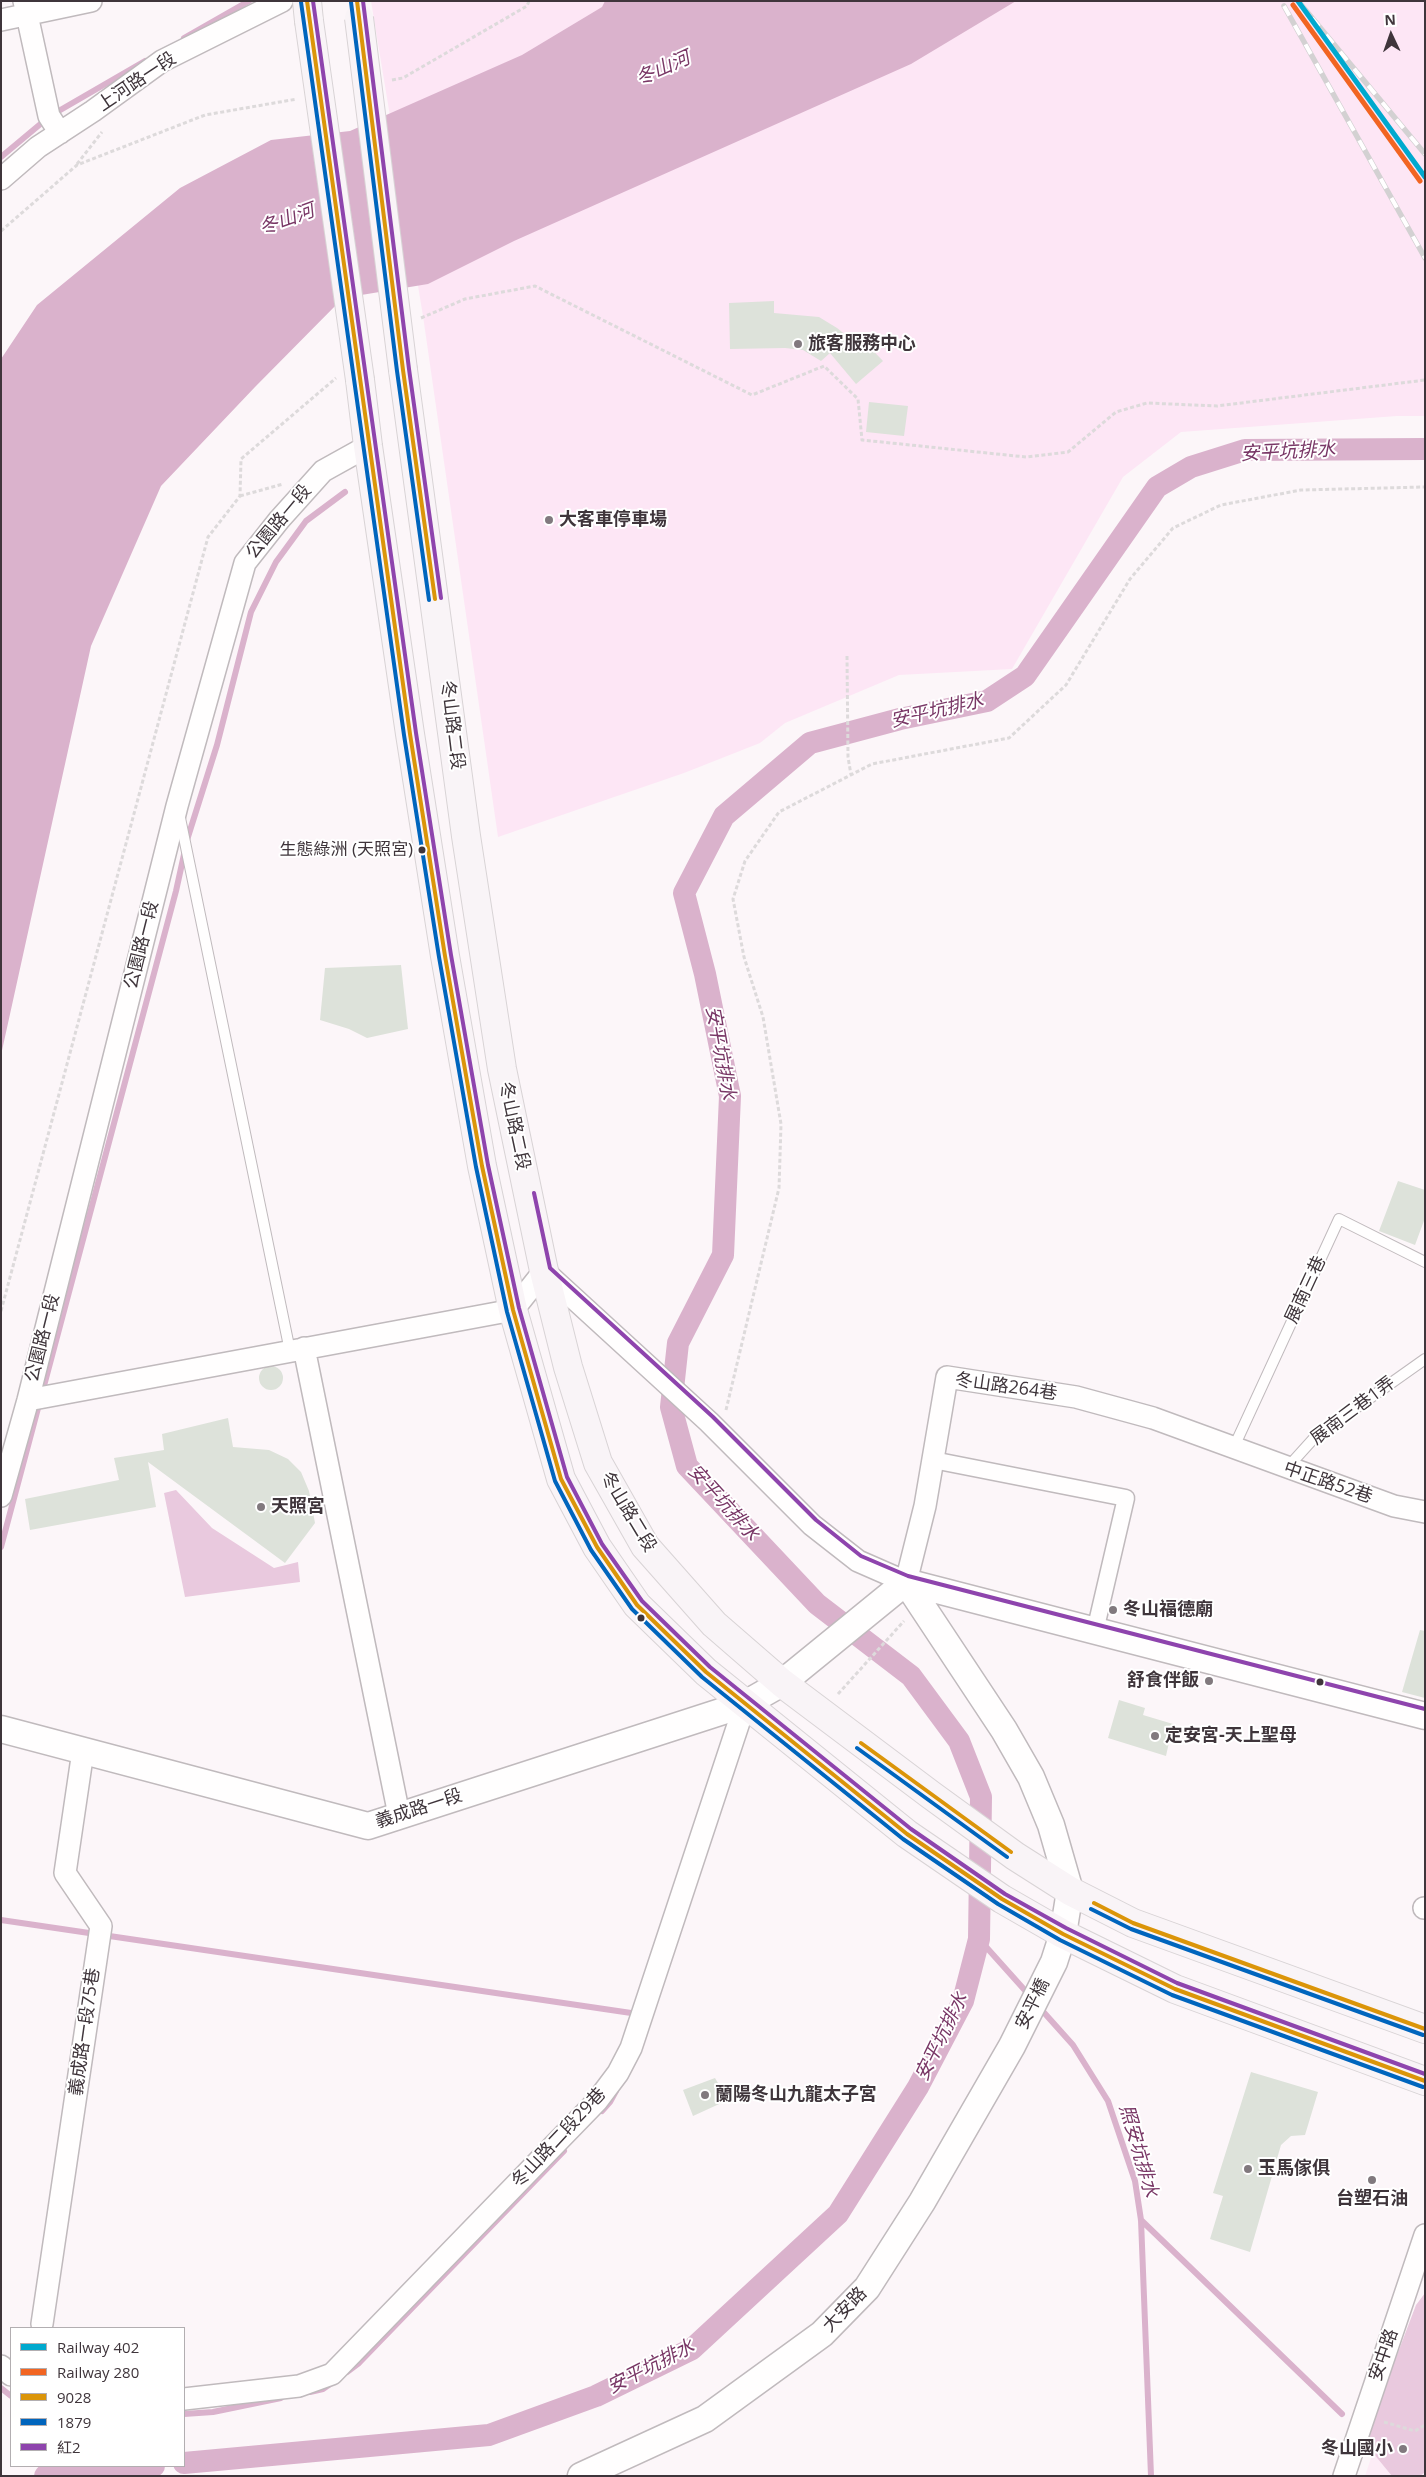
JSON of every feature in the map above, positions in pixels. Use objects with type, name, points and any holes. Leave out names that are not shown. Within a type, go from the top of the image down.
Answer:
[{"type":"main road","name":"冬山路二段","points":[[358,10],[403,370],[482,952],[502,1069],[544,1270],[568,1367],[598,1462],[645,1546],[714,1624],[782,1683],[931,1796],[1015,1856],[1070,1891],[1133,1923],[1425,2030]]},
{"type":"main road","name":"冬山路二段","points":[[308,11],[349,379],[368,446],[410,734],[448,974],[482,1166],[513,1310],[561,1479],[597,1547],[637,1605],[706,1672],[907,1834],[1002,1899],[1063,1934],[1175,1989],[1425,2081]]},
{"type":"street","points":[[1,20],[26,8],[91,1]]},
{"type":"street","name":"上河路一段","points":[[1,179],[38,147],[162,61],[282,1]]},
{"type":"street","points":[[26,8],[49,116],[60,133]]},
{"type":"street","name":"公園路一段","points":[[1,1496],[28,1400],[177,806],[244,563],[278,520],[323,471],[368,446]]},
{"type":"street","points":[[28,1400],[513,1310],[544,1270],[715,1429],[812,1525],[858,1561],[906,1582],[1425,1716]]},
{"type":"street","points":[[297,1350],[399,1815]]},
{"type":"street","name":"冬山路264巷","points":[[906,1582],[926,1506],[947,1377],[1076,1397],[1153,1418],[1233,1449]]},
{"type":"street","name":"中正路52巷","points":[[1233,1449],[1394,1506],[1425,1512]]},
{"type":"street","points":[[933,1460],[1126,1498],[1095,1631]]},
{"type":"street","points":[[906,1582],[1004,1730],[1031,1777],[1051,1825],[1070,1891]]},
{"type":"street","name":"義成路一段","points":[[1,1729],[368,1826],[745,1704],[782,1683],[906,1582]]},
{"type":"street","name":"冬山路二段29巷","points":[[185,2399],[298,2386],[332,2374],[596,2100],[618,2074],[631,2048],[745,1704]]},
{"type":"street","name":"義成路一段75巷","points":[[42,2324],[101,1926],[64,1873],[84,1751]]},
{"type":"street","name":"安平橋","points":[[1012,2046],[1054,1962],[1063,1934],[1070,1891]]},
{"type":"street","name":"大安路","points":[[581,2476],[705,2418],[822,2334],[867,2288],[922,2202],[1012,2046]]},
{"type":"street","name":"安中路","points":[[1344,2476],[1425,2235]]},
{"type":"lane","points":[[177,806],[297,1350]]},
{"type":"lane","name":"展南三巷","points":[[1233,1449],[1339,1219],[1425,1262]]},
{"type":"lane","name":"展南三巷1弄","points":[[1287,1468],[1315,1437],[1425,1358]]},
{"type":"path","points":[[384,82],[403,78],[527,6],[529,1]]},
{"type":"path","points":[[1,231],[76,165],[205,115],[307,98]]},
{"type":"path","points":[[415,322],[423,316],[466,299],[535,286],[752,395],[824,366],[858,399],[862,440],[1026,457],[1068,452],[1116,412],[1147,403],[1217,406],[1425,380]]},
{"type":"path","points":[[1,1311],[208,537],[240,496],[241,459],[349,379]]},
{"type":"path","points":[[715,1429],[752,1308],[778,1188],[781,1124],[763,1017],[744,957],[733,899],[745,861],[779,812],[872,764],[1009,738],[1066,685],[1130,579],[1173,528],[1221,505],[1301,490],[1425,487]]},
{"type":"path","points":[[847,656],[848,758],[851,775]]},
{"type":"path","points":[[846,1686],[904,1622]]},
{"type":"path","points":[[1364,2416],[1415,2431],[1425,2425]]},
{"type":"shaded area","points":[[371,1],[1425,1],[1425,416],[1397,416],[1181,432],[1123,477],[1012,669],[899,675],[785,723],[760,743],[684,773],[498,837],[423,316]]},
{"type":"shaded area","points":[[176,1490],[212,1528],[274,1568],[298,1562],[300,1582],[185,1597],[164,1493]]},
{"type":"shaded area","points":[[1425,2293],[1425,2472],[1420,2476],[1392,2476],[1364,2442],[1416,2305]]},
{"type":"shaded area","name":"冬山國小","points":[[1425,2431],[1425,2476],[1365,2476],[1372,2455],[1391,2444]]},
{"type":"water","name":"冬山河","points":[[605,1],[1016,1],[911,64],[514,241],[428,284],[343,298],[255,387],[161,486],[91,646],[1,1055],[1,359],[37,305],[180,188],[271,140],[350,131],[522,55],[602,7]]},
{"type":"building","name":"旅客服務中心","points":[[774,301],[774,313],[819,317],[852,340],[858,335],[883,361],[856,384],[830,353],[821,361],[803,350],[785,348],[730,349],[729,303]]},
{"type":"building","points":[[869,402],[908,406],[904,436],[866,432]]},
{"type":"building","points":[[401,965],[408,1029],[367,1038],[349,1029],[320,1020],[325,968]]},
{"type":"building","points":[[1398,1181],[1425,1190],[1425,1218],[1415,1245],[1379,1231]]},
{"type":"building","points":[[266,1366],[276,1366],[283,1373],[283,1383],[276,1390],[266,1390],[259,1383],[259,1373]]},
{"type":"building","points":[[228,1418],[233,1447],[269,1450],[288,1459],[301,1472],[309,1491],[315,1523],[285,1563],[148,1462],[156,1507],[30,1530],[25,1499],[119,1480],[114,1458],[164,1450],[162,1434]]},
{"type":"building","points":[[1420,1630],[1425,1631],[1425,1698],[1402,1692]]},
{"type":"building","points":[[1119,1700],[1145,1708],[1143,1715],[1173,1724],[1166,1756],[1108,1738]]},
{"type":"building","name":"玉馬傢俱","points":[[1251,2072],[1318,2092],[1305,2135],[1291,2136],[1281,2145],[1250,2252],[1210,2239],[1223,2196],[1213,2193]]},
{"type":"building","name":"蘭陽冬山九龍太子宮","points":[[715,2078],[728,2100],[693,2116],[683,2090]]},
{"type":"waterway","points":[[184,38],[249,1]]},
{"type":"waterway","points":[[1,157],[50,116],[145,61]]},
{"type":"waterway","name":"安平坑排水","points":[[185,2463],[489,2435],[596,2396],[692,2349],[838,2214],[918,2087],[963,2001],[979,1939],[981,1797],[959,1741],[911,1676],[817,1604],[687,1466],[671,1407],[678,1343],[723,1255],[730,1096],[705,974],[684,893],[724,816],[810,743],[900,719],[987,701],[1025,676],[1157,487],[1191,467],[1245,450],[1425,449]]},
{"type":"waterway","points":[[187,840],[217,745],[251,612],[276,562],[306,521],[345,492]]},
{"type":"waterway","points":[[1,1547],[176,891],[185,850]]},
{"type":"waterway","points":[[1,1920],[638,2014]]},
{"type":"waterway","name":"照安坑排水","points":[[979,1939],[1030,1996]]},
{"type":"waterway","name":"照安坑排水","points":[[1039,2007],[1073,2045],[1108,2101],[1135,2181],[1141,2220],[1151,2476]]},
{"type":"waterway","points":[[602,2111],[616,2091]]},
{"type":"waterway","points":[[347,2372],[359,2363],[564,2151]]},
{"type":"waterway","points":[[1141,2220],[1342,2414]]},
{"type":"waterway","points":[[310,2392],[323,2389],[333,2382]]},
{"type":"waterway","points":[[1,2388],[10,2395]]},
{"type":"waterway","points":[[185,2414],[213,2412],[281,2398]]},
{"type":"waterway","name":"安平坑排水","points":[[45,2476],[143,2467]]},
{"type":"railway","points":[[1298,1],[1425,154]]},
{"type":"railway","points":[[1284,6],[1425,258]]},
{"type":"rail line","name":"402","points":[[1298,1],[1425,177]]},
{"type":"rail line","name":"280","points":[[1293,5],[1420,181]]},
{"type":"transit line","name":"9028","points":[[307,1],[410,734],[445,956],[482,1166],[513,1310],[561,1479],[597,1547],[637,1605],[706,1672],[907,1834],[1002,1899],[1063,1934],[1175,1989],[1425,2081]]},
{"type":"transit line","name":"紅2","points":[[313,1],[416,733],[451,955],[488,1165],[519,1308],[567,1477],[602,1544],[642,1601],[710,1667],[911,1829],[1005,1894],[1066,1928],[1177,1983],[1425,2074]]},
{"type":"transit line","name":"9028","points":[[357,1],[403,370],[435,599]]},
{"type":"transit line","name":"紅2","points":[[363,1],[409,369],[441,598]]},
{"type":"transit line","name":"1879","points":[[301,2],[404,735],[439,957],[476,1167],[507,1312],[555,1481],[591,1550],[632,1609],[702,1677],[903,1839],[998,1904],[1060,1940],[1172,1995],[1423,2087]]},
{"type":"transit line","name":"1879","points":[[351,2],[397,371],[429,600]]},
{"type":"transit line","name":"紅2","points":[[534,1193],[550,1268],[713,1417],[816,1520],[861,1556],[908,1576],[1425,1709]]},
{"type":"transit line","name":"9028","points":[[861,1743],[1011,1852]]},
{"type":"transit line","name":"1879","points":[[857,1748],[1007,1857]]},
{"type":"transit line","name":"9028","points":[[1094,1903],[1133,1923],[1425,2029]]},
{"type":"transit line","name":"1879","points":[[1091,1909],[1131,1929],[1423,2035]]},
{"type":"place","name":"旅客服務中心","points":[[798,344]]},
{"type":"place","name":"大客車停車場","points":[[549,520]]},
{"type":"place","name":"生態綠洲 (天照宮)","points":[[422,850]]},
{"type":"place","name":"天照宮","points":[[261,1507]]},
{"type":"place","name":"冬山福德廟","points":[[1113,1610]]},
{"type":"place","name":"舒食伴飯","points":[[1209,1681]]},
{"type":"place","name":"定安宮-天上聖母","points":[[1155,1736]]},
{"type":"place","name":"蘭陽冬山九龍太子宮","points":[[705,2095]]},
{"type":"place","name":"玉馬傢俱","points":[[1248,2169]]},
{"type":"place","name":"台塑石油","points":[[1372,2180]]},
{"type":"place","name":"冬山國小","points":[[1403,2449]]}]
